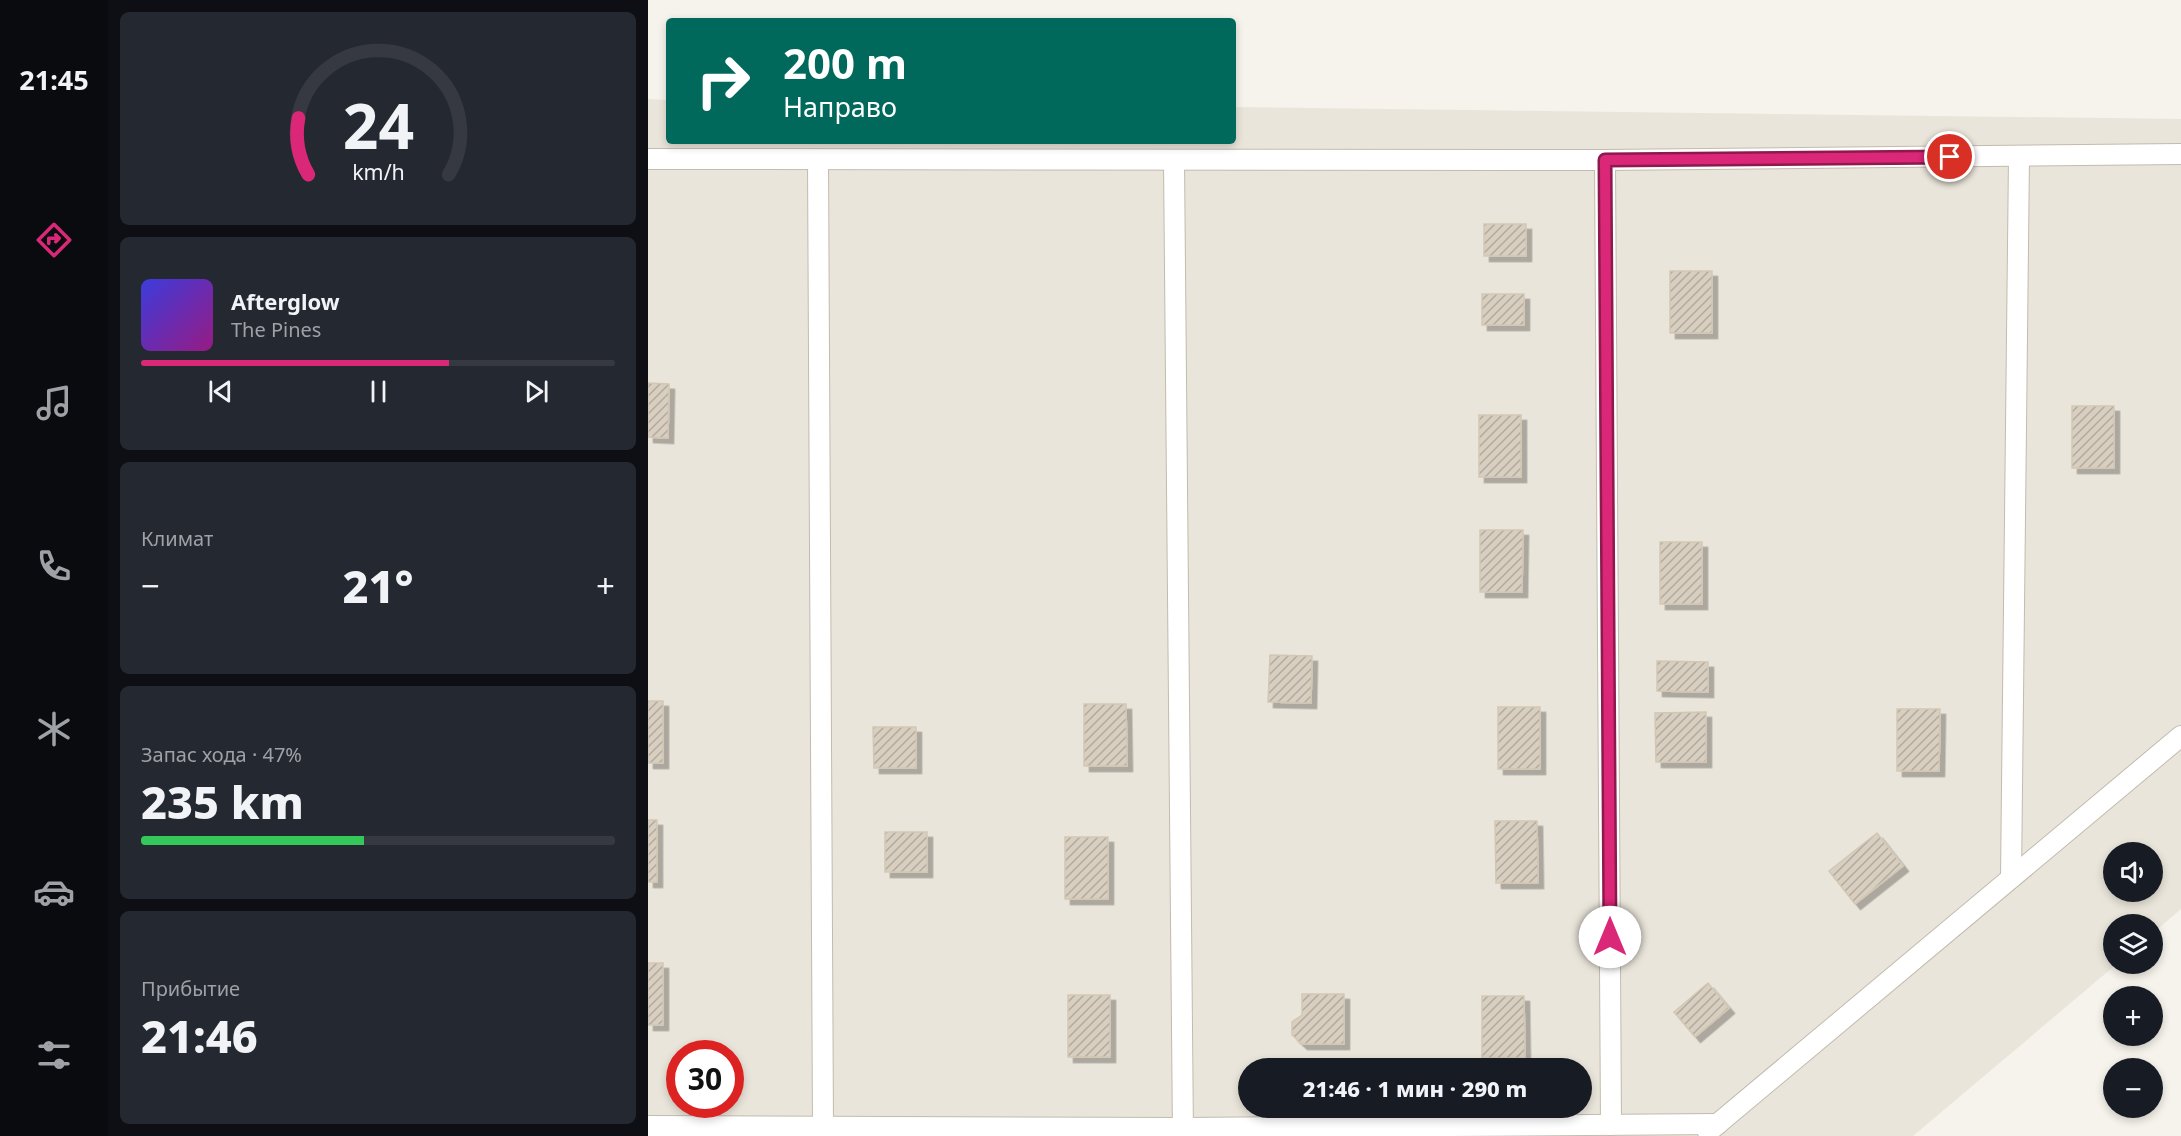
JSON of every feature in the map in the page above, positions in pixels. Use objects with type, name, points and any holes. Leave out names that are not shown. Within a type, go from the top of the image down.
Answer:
[{"type":"street","points":[[648,159],[1605,160],[2181,154]]},
{"type":"street","points":[[2011,878],[2019,156]]},
{"type":"street","points":[[818,160],[823,1127]]},
{"type":"street","points":[[1605,160],[1611,1125]]},
{"type":"street","points":[[1173,161],[1183,1132]]},
{"type":"street","points":[[648,1126],[1183,1132],[1611,1125],[1711,1130],[2181,736]]},
{"type":"shaded area","points":[[648,99],[666,100],[666,144],[1236,144],[1236,107],[2181,119],[2181,909],[2163,924],[2163,914],[2103,914],[2103,974],[2105,974],[1913,1136],[648,1136]]},
{"type":"building","points":[[1484,224],[1526,224],[1526,256],[1484,256]]},
{"type":"building","points":[[1670,271],[1712,271],[1712,333],[1670,333]]},
{"type":"building","points":[[1482,294],[1524,294],[1524,325],[1482,325]]},
{"type":"building","points":[[648,383],[669,384],[668,438],[648,437]]},
{"type":"building","points":[[2072,406],[2114,406],[2114,468],[2072,468]]},
{"type":"building","points":[[1479,415],[1521,415],[1521,477],[1479,477]]},
{"type":"building","points":[[1480,530],[1523,530],[1522,592],[1480,592]]},
{"type":"building","points":[[1660,542],[1702,542],[1702,604],[1660,604]]},
{"type":"building","points":[[1270,655],[1312,656],[1311,703],[1268,702]]},
{"type":"building","points":[[1657,661],[1708,662],[1708,692],[1657,691]]},
{"type":"building","points":[[648,701],[663,701],[663,763],[648,763]]},
{"type":"building","points":[[1084,704],[1126,704],[1127,766],[1084,766]]},
{"type":"building","points":[[1498,707],[1540,707],[1540,769],[1498,769]]},
{"type":"building","points":[[1897,709],[1940,709],[1939,771],[1897,771]]},
{"type":"building","points":[[1706,712],[1706,762],[1656,762],[1655,713]]},
{"type":"building","points":[[873,727],[916,727],[916,768],[874,768]]},
{"type":"building","points":[[648,820],[657,820],[657,882],[648,882]]},
{"type":"building","points":[[1495,821],[1537,821],[1538,883],[1496,883]]},
{"type":"building","points":[[885,832],[927,832],[927,872],[885,872]]},
{"type":"building","points":[[1877,833],[1903,866],[1855,904],[1829,871]]},
{"type":"building","points":[[1065,837],[1108,837],[1108,899],[1065,899]]},
{"type":"building","points":[[648,963],[663,963],[663,1025],[648,1025]]},
{"type":"building","points":[[1708,983],[1729,1008],[1695,1037],[1674,1012]]},
{"type":"building","points":[[1302,994],[1344,994],[1344,1044],[1302,1044],[1292,1035],[1292,1022],[1302,1015]]},
{"type":"building","points":[[1068,995],[1110,995],[1110,1057],[1068,1057]]},
{"type":"building","points":[[1482,996],[1524,996],[1525,1058],[1482,1058]]},
{"type":"route","points":[[1610,937],[1605,160],[1950,157]]}]
